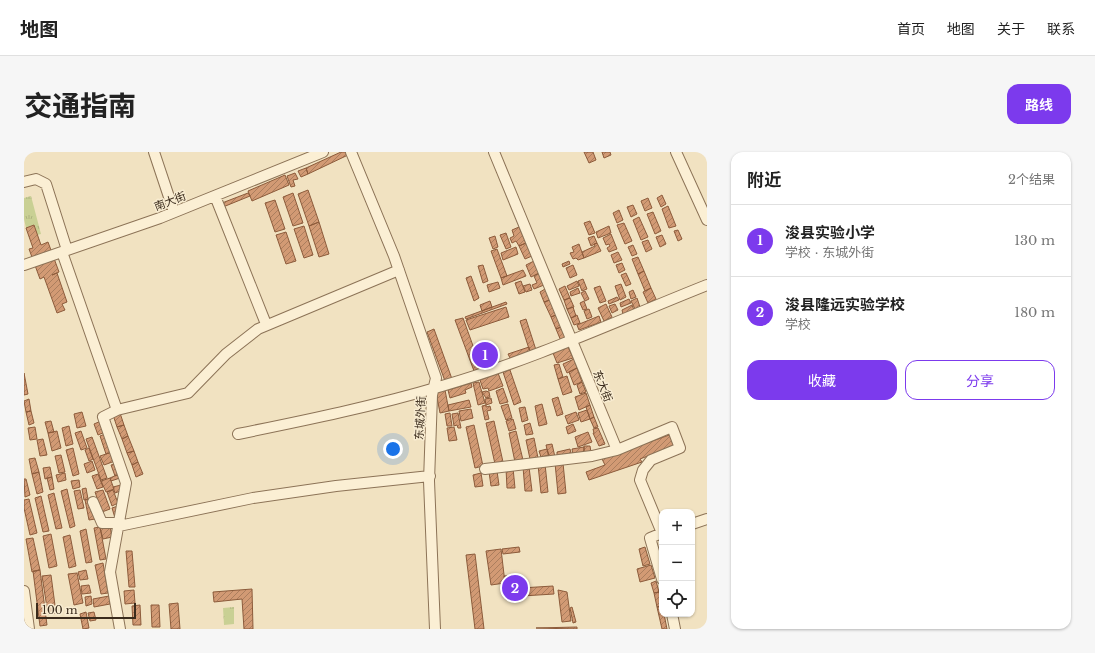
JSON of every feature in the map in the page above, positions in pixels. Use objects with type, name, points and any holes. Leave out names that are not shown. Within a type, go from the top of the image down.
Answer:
[{"type":"street","points":[[154,152],[174,212]]},
{"type":"street","name":"南大街","points":[[24,265],[174,212],[323,152]]},
{"type":"street","name":"东城外街","points":[[351,152],[398,270],[436,378],[435,388],[432,395],[430,476],[435,629]]},
{"type":"street","name":"东大街","points":[[494,152],[617,450]]},
{"type":"street","points":[[676,152],[707,220]]},
{"type":"street","points":[[24,182],[36,179],[46,184],[64,251],[117,410]]},
{"type":"street","points":[[215,196],[266,324]]},
{"type":"street","points":[[120,629],[110,572],[126,483],[103,417],[117,410],[188,393],[226,354],[266,324],[398,270]]},
{"type":"street","points":[[238,434],[320,417],[435,388],[509,364],[707,285]]},
{"type":"street","points":[[485,469],[592,456],[617,450],[672,427],[680,448],[651,460],[643,470],[640,480],[659,526]]},
{"type":"street","points":[[93,502],[102,523],[119,524],[253,498],[336,486],[430,476]]},
{"type":"street","points":[[695,523],[707,519]]},
{"type":"street","points":[[659,534],[650,538],[659,569]]},
{"type":"street","points":[[24,591],[28,629]]},
{"type":"street","points":[[673,617],[675,629]]},
{"type":"green space","points":[[31,196],[41,234],[37,235],[34,225],[26,228],[24,219],[24,198]]},
{"type":"green space","points":[[234,607],[234,624],[224,625],[223,608]]},
{"type":"building","points":[[341,152],[347,152],[348,155],[308,174],[306,168]]},
{"type":"building","points":[[584,152],[593,152],[596,160],[589,163]]},
{"type":"building","points":[[602,152],[610,152],[611,155],[604,158]]},
{"type":"building","points":[[306,168],[308,174],[301,177],[298,171]]},
{"type":"building","points":[[295,173],[298,179],[293,180],[295,186],[291,187],[287,176]]},
{"type":"building","points":[[285,175],[289,185],[252,201],[248,191]]},
{"type":"building","points":[[308,190],[319,222],[309,226],[298,194]]},
{"type":"building","points":[[248,193],[250,196],[223,207],[222,203]]},
{"type":"building","points":[[293,193],[303,223],[293,226],[283,197]]},
{"type":"building","points":[[662,195],[666,204],[661,207],[657,198]]},
{"type":"building","points":[[648,198],[652,208],[645,211],[641,201]]},
{"type":"building","points":[[275,200],[285,229],[275,232],[265,203]]},
{"type":"building","points":[[633,205],[637,214],[631,217],[627,207]]},
{"type":"building","points":[[668,206],[676,226],[669,228],[662,209]]},
{"type":"building","points":[[619,210],[623,220],[617,223],[613,213]]},
{"type":"building","points":[[653,212],[661,231],[655,234],[647,214]]},
{"type":"building","points":[[639,217],[648,237],[641,240],[633,220]]},
{"type":"building","points":[[590,221],[595,233],[589,235],[584,223]]},
{"type":"building","points":[[319,222],[329,254],[319,257],[309,226]]},
{"type":"building","points":[[624,223],[632,241],[625,244],[617,225]]},
{"type":"building","points":[[34,225],[41,245],[48,242],[59,272],[52,275],[57,273],[67,302],[62,304],[65,310],[57,313],[44,277],[40,279],[29,249],[33,248],[26,228]]},
{"type":"building","points":[[304,226],[313,255],[304,258],[294,229]]},
{"type":"building","points":[[609,226],[611,233],[598,238],[596,232]]},
{"type":"building","points":[[519,227],[526,243],[519,246],[516,241],[512,243],[510,238],[514,236],[512,230]]},
{"type":"building","points":[[678,230],[682,239],[678,241],[674,231]]},
{"type":"building","points":[[286,232],[296,261],[286,264],[276,235]]},
{"type":"building","points":[[506,233],[511,247],[506,249],[500,235]]},
{"type":"building","points":[[611,234],[617,249],[609,252],[607,248],[610,246],[609,244],[606,245],[603,238]]},
{"type":"building","points":[[662,235],[666,244],[660,247],[656,237]]},
{"type":"building","points":[[495,236],[498,247],[493,249],[489,238]]},
{"type":"building","points":[[594,236],[597,243],[591,246],[588,238]]},
{"type":"building","points":[[648,240],[652,249],[646,252],[642,242]]},
{"type":"building","points":[[526,243],[532,256],[525,259],[519,246]]},
{"type":"building","points":[[597,243],[601,251],[584,258],[582,252],[595,246],[594,244]]},
{"type":"building","points":[[579,244],[584,258],[578,260],[576,258],[573,259],[570,253],[574,252],[572,247]]},
{"type":"building","points":[[633,245],[637,254],[632,256],[628,247]]},
{"type":"building","points":[[516,247],[518,254],[503,260],[501,253]]},
{"type":"building","points":[[497,249],[507,276],[501,278],[491,251]]},
{"type":"building","points":[[618,252],[622,260],[614,263],[611,255]]},
{"type":"building","points":[[638,257],[644,271],[638,274],[632,259]]},
{"type":"building","points":[[534,261],[539,273],[531,277],[526,265]]},
{"type":"building","points":[[569,261],[570,264],[563,267],[562,264]]},
{"type":"building","points":[[622,263],[625,270],[619,273],[616,265]]},
{"type":"building","points":[[483,265],[488,281],[483,283],[478,266]]},
{"type":"building","points":[[573,265],[577,275],[570,278],[566,268]]},
{"type":"building","points":[[523,270],[526,276],[503,285],[501,278]]},
{"type":"building","points":[[644,271],[651,288],[645,291],[638,274]]},
{"type":"building","points":[[539,273],[544,285],[534,289],[532,285],[537,283],[534,276]]},
{"type":"building","points":[[626,273],[631,284],[626,286],[621,275]]},
{"type":"building","points":[[471,276],[479,298],[474,301],[466,278]]},
{"type":"building","points":[[583,279],[587,289],[582,291],[578,281]]},
{"type":"building","points":[[521,281],[525,292],[519,294],[515,283]]},
{"type":"building","points":[[577,281],[579,286],[569,290],[567,286]]},
{"type":"building","points":[[498,282],[500,288],[489,292],[487,285]]},
{"type":"building","points":[[530,284],[532,290],[526,292],[523,286]]},
{"type":"building","points":[[621,284],[626,297],[620,300],[615,286]]},
{"type":"building","points":[[565,286],[570,298],[564,300],[559,289]]},
{"type":"building","points":[[600,286],[606,301],[600,303],[594,288]]},
{"type":"building","points":[[578,288],[580,293],[571,296],[570,292]]},
{"type":"building","points":[[651,288],[656,299],[648,303],[643,292]]},
{"type":"building","points":[[545,289],[550,300],[544,302],[540,292]]},
{"type":"building","points":[[633,290],[636,297],[631,299],[629,292]]},
{"type":"building","points":[[585,291],[589,299],[585,301],[581,293]]},
{"type":"building","points":[[617,297],[619,300],[609,304],[608,301]]},
{"type":"building","points":[[570,298],[574,307],[567,309],[564,300]]},
{"type":"building","points":[[637,298],[640,307],[635,309],[631,301]]},
{"type":"building","points":[[629,299],[631,303],[621,307],[620,303]]},
{"type":"building","points":[[550,300],[556,315],[551,317],[544,302]]},
{"type":"building","points":[[490,301],[492,307],[482,311],[480,305]]},
{"type":"building","points":[[584,301],[587,309],[583,310],[580,303]]},
{"type":"building","points":[[506,302],[507,304],[466,319],[465,317]]},
{"type":"building","points":[[606,304],[612,317],[604,321],[598,308]]},
{"type":"building","points":[[615,304],[618,310],[612,313],[609,306]]},
{"type":"building","points":[[632,305],[634,310],[623,314],[622,310]]},
{"type":"building","points":[[506,307],[509,317],[470,330],[466,320]]},
{"type":"building","points":[[573,307],[576,316],[571,318],[567,309]]},
{"type":"building","points":[[589,309],[592,317],[587,319],[584,311]]},
{"type":"building","points":[[556,315],[561,327],[556,329],[551,317]]},
{"type":"building","points":[[577,315],[580,323],[574,325],[571,318]]},
{"type":"building","points":[[599,316],[601,322],[579,330],[577,325]]},
{"type":"building","points":[[463,318],[481,368],[474,371],[455,320]]},
{"type":"building","points":[[526,319],[536,350],[530,352],[520,321]]},
{"type":"building","points":[[561,327],[566,339],[561,341],[556,329]]},
{"type":"building","points":[[434,329],[452,379],[445,381],[427,332]]},
{"type":"building","points":[[529,347],[530,352],[510,358],[508,354]]},
{"type":"building","points":[[568,347],[573,358],[557,363],[553,353]]},
{"type":"building","points":[[491,359],[493,364],[481,368],[480,363]]},
{"type":"building","points":[[574,359],[577,368],[567,373],[563,364]]},
{"type":"building","points":[[559,364],[563,377],[558,379],[554,365]]},
{"type":"building","points":[[577,368],[582,382],[574,385],[569,372]]},
{"type":"building","points":[[510,370],[521,402],[514,405],[503,372]]},
{"type":"building","points":[[24,373],[28,394],[24,395]]},
{"type":"building","points":[[498,373],[503,386],[489,391],[488,388],[483,389],[480,380]]},
{"type":"building","points":[[567,376],[572,392],[563,395],[558,379]]},
{"type":"building","points":[[479,382],[485,403],[478,405],[473,383]]},
{"type":"building","points":[[582,382],[586,392],[580,394],[577,385]]},
{"type":"building","points":[[471,383],[472,387],[465,390],[466,393],[450,398],[448,390]]},
{"type":"building","points":[[503,388],[508,402],[500,404],[496,391]]},
{"type":"building","points":[[445,390],[449,411],[440,413],[436,392]]},
{"type":"building","points":[[482,392],[489,392],[490,397],[486,398]]},
{"type":"building","points":[[586,393],[590,405],[579,410],[575,397]]},
{"type":"building","points":[[558,397],[563,414],[557,416],[552,399]]},
{"type":"building","points":[[491,398],[492,403],[486,405],[485,399]]},
{"type":"building","points":[[29,399],[31,411],[26,412],[24,401]]},
{"type":"building","points":[[469,400],[471,407],[449,411],[448,405]]},
{"type":"building","points":[[508,404],[512,418],[506,420],[501,406]]},
{"type":"building","points":[[542,404],[547,424],[539,426],[535,406]]},
{"type":"building","points":[[486,405],[486,407],[490,406],[491,410],[487,411],[489,419],[485,420],[482,406]]},
{"type":"building","points":[[590,405],[594,417],[590,419],[586,407]]},
{"type":"building","points":[[525,407],[528,420],[522,422],[519,408]]},
{"type":"building","points":[[471,409],[473,418],[461,421],[459,411]]},
{"type":"building","points":[[587,410],[590,419],[581,422],[578,413]]},
{"type":"building","points":[[31,411],[34,423],[29,425],[26,412]]},
{"type":"building","points":[[82,412],[86,426],[77,428],[74,414]]},
{"type":"building","points":[[576,412],[579,420],[568,424],[565,416]]},
{"type":"building","points":[[120,413],[124,425],[117,427],[113,415]]},
{"type":"building","points":[[450,413],[452,426],[447,426],[445,414]]},
{"type":"building","points":[[458,413],[461,428],[458,428],[457,425],[454,426],[452,414]]},
{"type":"building","points":[[594,417],[598,427],[594,428],[590,419]]},
{"type":"building","points":[[513,419],[516,429],[509,431],[506,421]]},
{"type":"building","points":[[51,421],[54,432],[48,433],[45,422]]},
{"type":"building","points":[[101,421],[105,432],[98,435],[94,424]]},
{"type":"building","points":[[494,421],[503,462],[495,464],[486,423]]},
{"type":"building","points":[[530,423],[533,434],[526,435],[524,425]]},
{"type":"building","points":[[573,424],[576,431],[568,434],[566,427]]},
{"type":"building","points":[[124,425],[128,436],[122,439],[117,427]]},
{"type":"building","points":[[474,425],[483,466],[475,468],[466,427]]},
{"type":"building","points":[[69,426],[73,444],[66,446],[62,428]]},
{"type":"building","points":[[35,427],[37,439],[30,440],[28,428]]},
{"type":"building","points":[[454,427],[457,440],[449,441],[447,428]]},
{"type":"building","points":[[598,428],[605,444],[599,446],[593,433],[593,429]]},
{"type":"building","points":[[57,431],[61,448],[52,451],[48,433]]},
{"type":"building","points":[[81,431],[87,448],[81,450],[75,433]]},
{"type":"building","points":[[516,431],[523,460],[515,462],[509,433]]},
{"type":"building","points":[[588,432],[592,442],[578,447],[575,437]]},
{"type":"building","points":[[105,434],[112,452],[106,454],[100,436]]},
{"type":"building","points":[[672,434],[676,445],[640,459],[642,462],[589,480],[586,472],[605,465],[602,459]]},
{"type":"building","points":[[128,436],[134,451],[127,453],[122,439]]},
{"type":"building","points":[[92,437],[107,478],[101,480],[86,439]]},
{"type":"building","points":[[534,438],[538,458],[530,459],[526,440]]},
{"type":"building","points":[[43,439],[47,455],[40,456],[37,440]]},
{"type":"building","points":[[552,444],[555,457],[549,458],[546,445]]},
{"type":"building","points":[[584,446],[590,446],[591,452],[584,453]]},
{"type":"building","points":[[584,447],[584,453],[573,455],[572,449]]},
{"type":"building","points":[[73,448],[79,474],[73,476],[66,450]]},
{"type":"building","points":[[89,448],[93,459],[89,461],[85,450]]},
{"type":"building","points":[[547,449],[549,455],[541,457],[539,451]]},
{"type":"building","points":[[570,449],[571,453],[557,456],[557,452]]},
{"type":"building","points":[[134,451],[138,462],[132,465],[127,453]]},
{"type":"building","points":[[112,452],[115,461],[104,465],[100,456]]},
{"type":"building","points":[[61,455],[65,472],[59,473],[55,456]]},
{"type":"building","points":[[35,458],[39,472],[32,474],[29,459]]},
{"type":"building","points":[[92,461],[95,470],[87,473],[84,464]]},
{"type":"building","points":[[138,462],[143,474],[136,477],[132,465]]},
{"type":"building","points":[[555,463],[563,463],[566,493],[558,494]]},
{"type":"building","points":[[115,464],[119,474],[115,476],[111,465]]},
{"type":"building","points":[[545,464],[548,492],[541,493],[538,465]]},
{"type":"building","points":[[50,467],[52,477],[45,479],[43,468]]},
{"type":"building","points":[[523,467],[529,467],[532,491],[525,491]]},
{"type":"building","points":[[513,468],[515,488],[507,488],[506,469]]},
{"type":"building","points":[[497,471],[499,485],[491,486],[489,472]]},
{"type":"building","points":[[39,472],[43,492],[37,494],[32,474]]},
{"type":"building","points":[[65,473],[66,480],[58,482],[56,475]]},
{"type":"building","points":[[481,473],[483,486],[475,487],[473,475]]},
{"type":"building","points":[[98,474],[103,487],[97,489],[92,476]]},
{"type":"building","points":[[119,474],[120,478],[111,481],[110,478]]},
{"type":"building","points":[[52,477],[54,489],[50,490],[47,478]]},
{"type":"building","points":[[110,478],[114,489],[106,492],[101,481]]},
{"type":"building","points":[[24,479],[26,479],[30,495],[25,497]]},
{"type":"building","points":[[79,480],[80,487],[73,489],[71,481]]},
{"type":"building","points":[[121,485],[123,490],[115,493],[113,487]]},
{"type":"building","points":[[86,488],[88,499],[84,500],[82,489]]},
{"type":"building","points":[[67,489],[75,526],[70,528],[61,491]]},
{"type":"building","points":[[80,490],[84,508],[78,509],[74,491]]},
{"type":"building","points":[[103,490],[110,509],[102,512],[95,492]]},
{"type":"building","points":[[113,490],[118,503],[112,506],[107,492]]},
{"type":"building","points":[[54,493],[62,528],[56,529],[48,495]]},
{"type":"building","points":[[41,496],[49,531],[43,532],[35,498]]},
{"type":"building","points":[[29,499],[37,533],[30,535],[24,508],[24,500]]},
{"type":"building","points":[[90,499],[95,519],[89,520],[85,500]]},
{"type":"building","points":[[118,506],[115,518],[112,508]]},
{"type":"building","points":[[110,526],[112,537],[103,539],[100,528]]},
{"type":"building","points":[[100,527],[106,559],[100,560],[94,528]]},
{"type":"building","points":[[86,529],[92,562],[86,563],[80,531]]},
{"type":"building","points":[[51,534],[57,566],[49,568],[43,536]]},
{"type":"building","points":[[70,535],[76,566],[69,568],[63,537]]},
{"type":"building","points":[[33,538],[40,570],[32,572],[26,539]]},
{"type":"building","points":[[519,547],[520,552],[503,554],[502,549]]},
{"type":"building","points":[[645,547],[650,564],[643,566],[639,549]]},
{"type":"building","points":[[501,549],[505,583],[491,585],[486,551]]},
{"type":"building","points":[[126,551],[132,551],[135,587],[129,587]]},
{"type":"building","points":[[475,554],[484,629],[475,629],[466,555]]},
{"type":"building","points":[[103,563],[108,593],[101,594],[95,565]]},
{"type":"building","points":[[651,565],[655,578],[640,582],[637,569]]},
{"type":"building","points":[[40,570],[47,625],[40,626],[33,571]]},
{"type":"building","points":[[86,570],[88,579],[80,580],[78,572]]},
{"type":"building","points":[[77,573],[83,603],[74,605],[68,574]]},
{"type":"building","points":[[51,575],[56,613],[48,614],[42,576]]},
{"type":"building","points":[[516,575],[517,581],[505,583],[504,576]]},
{"type":"building","points":[[656,581],[659,592],[654,593],[651,583]]},
{"type":"building","points":[[89,585],[91,593],[82,594],[81,586]]},
{"type":"building","points":[[553,586],[554,594],[522,596],[521,588]]},
{"type":"building","points":[[252,589],[253,629],[244,629],[242,599],[214,602],[213,592]]},
{"type":"building","points":[[134,590],[135,603],[125,604],[124,591]]},
{"type":"building","points":[[558,590],[567,592],[571,621],[562,622]]},
{"type":"building","points":[[659,592],[659,607],[657,607],[654,593]]},
{"type":"building","points":[[91,596],[92,604],[86,606],[85,597]]},
{"type":"building","points":[[109,596],[110,604],[94,607],[93,599]]},
{"type":"building","points":[[178,603],[180,629],[171,629],[169,604]]},
{"type":"building","points":[[140,605],[141,625],[133,625],[132,606]]},
{"type":"building","points":[[151,605],[159,605],[160,627],[152,627]]},
{"type":"building","points":[[572,607],[576,622],[573,623],[570,608]]},
{"type":"building","points":[[86,612],[89,628],[83,629],[80,614]]},
{"type":"building","points":[[94,612],[96,620],[90,621],[88,613]]},
{"type":"building","points":[[659,617],[665,617],[667,629],[662,629]]},
{"type":"building","points":[[577,627],[577,629],[536,628]]},
{"type":"place","name":"浚县实验小学","points":[[485,355]]},
{"type":"place","name":"浚县隆远实验学校","points":[[515,588]]}]
